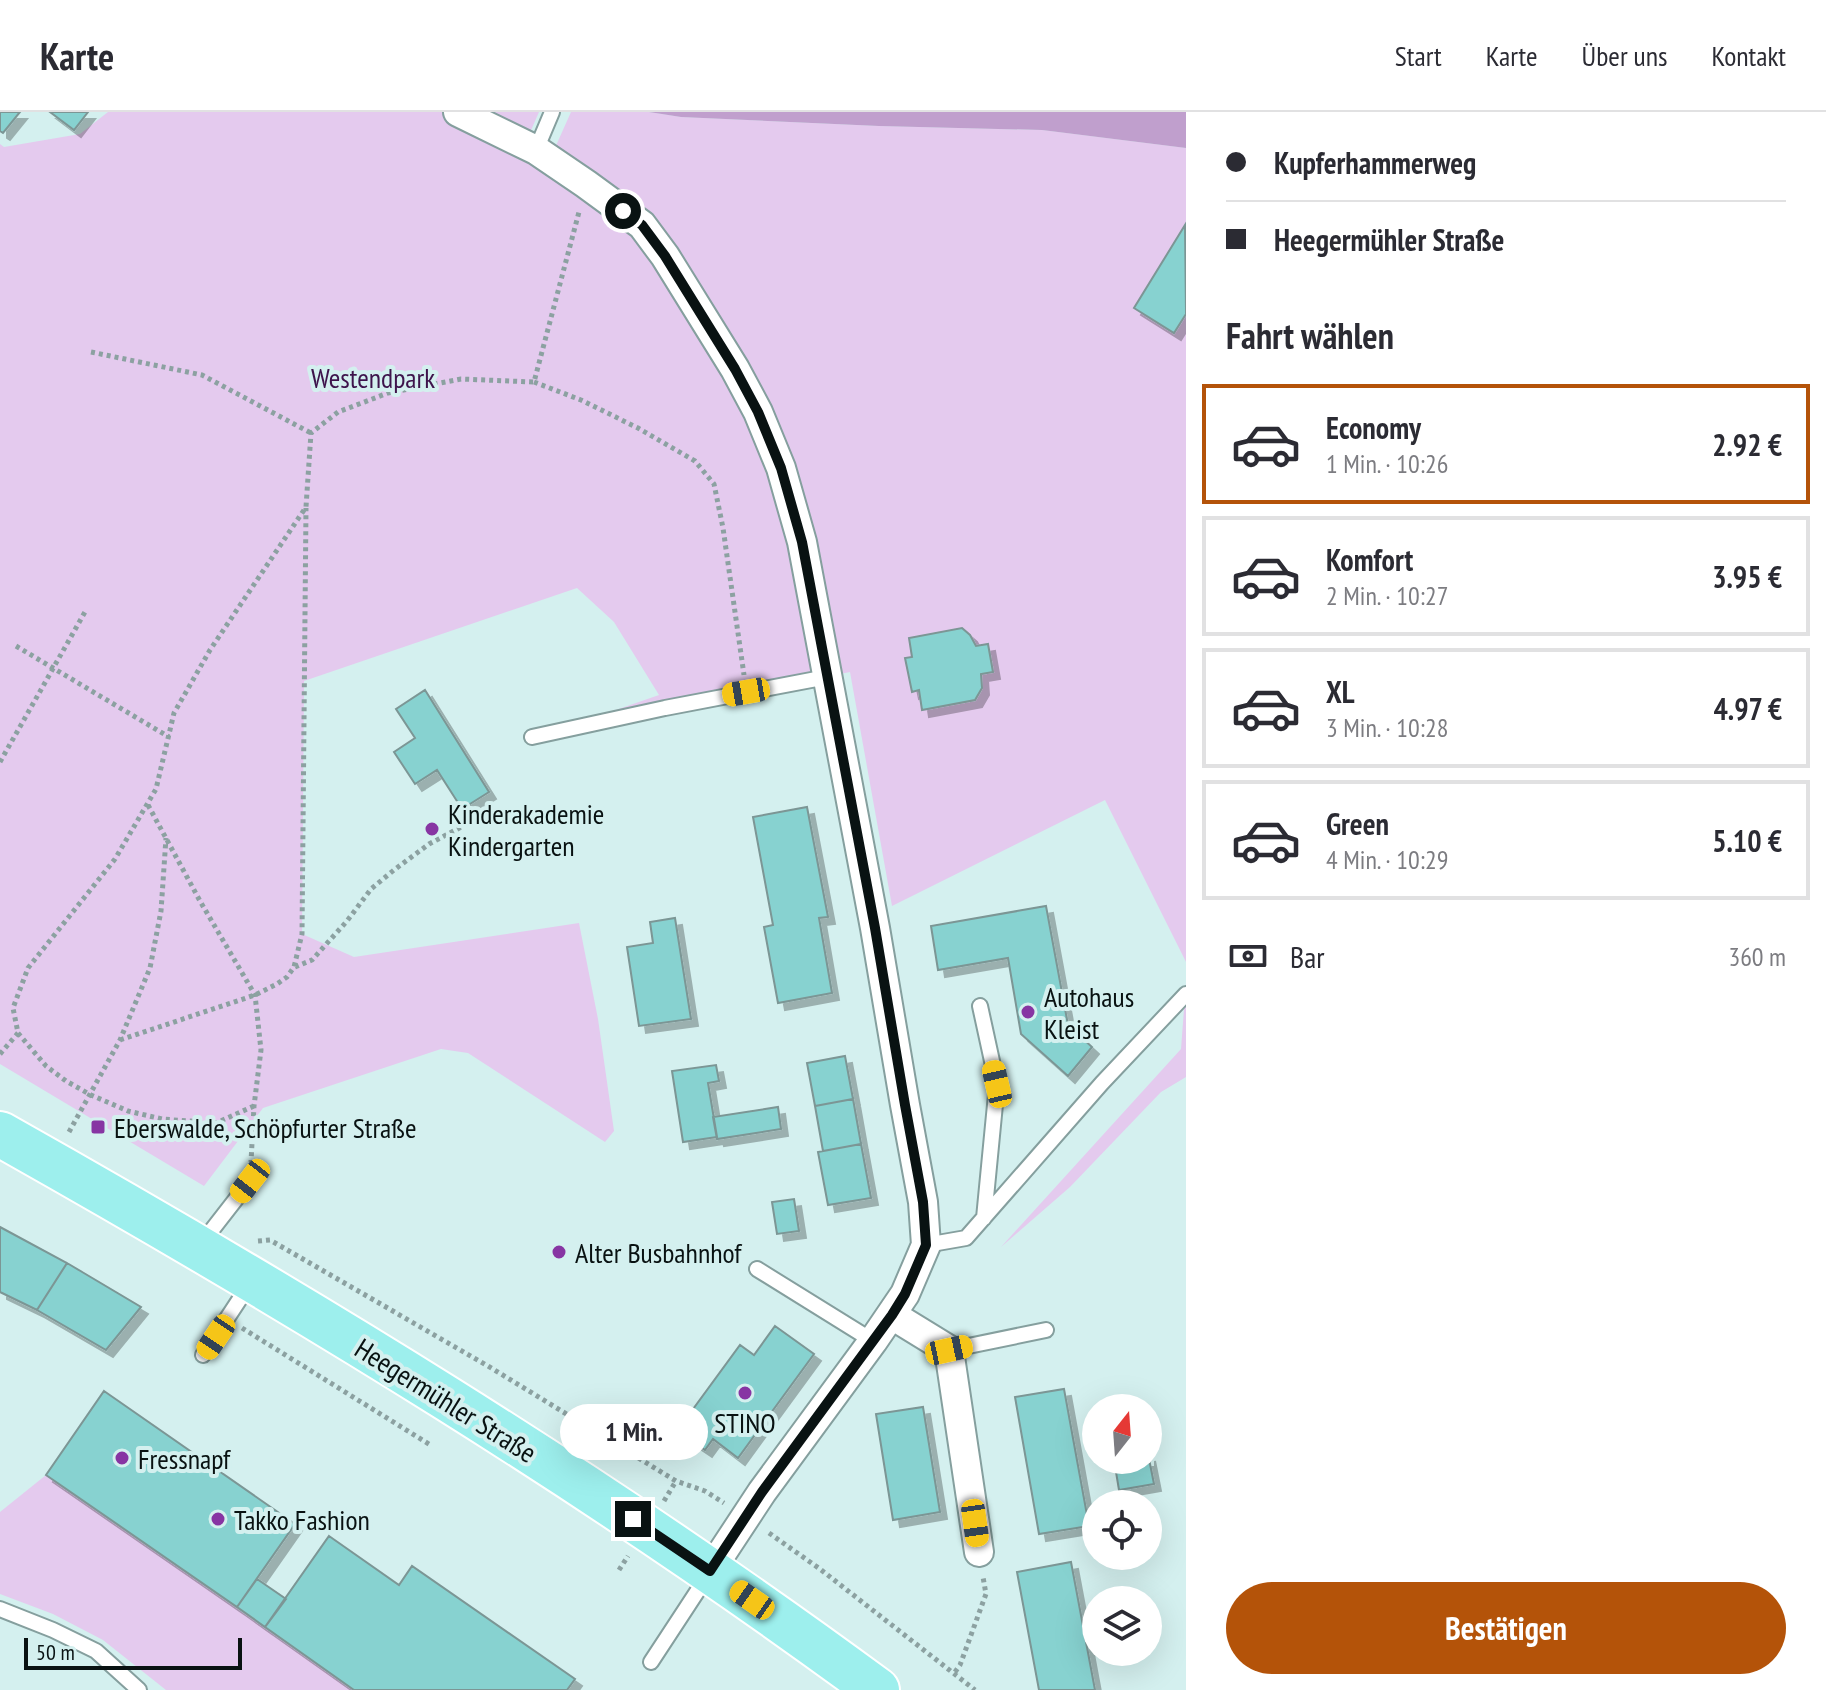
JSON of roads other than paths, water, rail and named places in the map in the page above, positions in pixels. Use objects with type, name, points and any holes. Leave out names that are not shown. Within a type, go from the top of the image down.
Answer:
[{"type":"main road","name":"Heegermühler Straße","points":[[3,1144],[50,1162],[198,1248],[254,1260],[440,1396],[647,1527],[877,1690]]},
{"type":"street","points":[[458,112],[536,150],[642,225],[735,369],[758,412],[781,468],[802,542],[923,1202],[926,1245],[905,1294],[762,1492],[710,1571]]},
{"type":"street","points":[[892,1315],[949,1350],[979,1552]]},
{"type":"lane","points":[[536,150],[552,112]]},
{"type":"lane","points":[[532,737],[827,677]]},
{"type":"lane","points":[[926,1245],[966,1238],[1102,1083],[1186,994]]},
{"type":"lane","points":[[980,1006],[997,1084],[984,1218]]},
{"type":"lane","points":[[198,1248],[250,1181]]},
{"type":"lane","points":[[203,1355],[228,1320],[254,1260]]},
{"type":"lane","points":[[757,1269],[873,1341]]},
{"type":"lane","points":[[949,1350],[1046,1330]]},
{"type":"lane","points":[[651,1662],[710,1571]]},
{"type":"lane","points":[[0,1609],[96,1651],[139,1690]]},
{"type":"place","name":"Kinderakademie Kindergarten","points":[[432,829]]},
{"type":"place","name":"Autohaus Kleist","points":[[1028,1012]]},
{"type":"place","name":"Eberswalde, Schöpfurter Straße","points":[[98,1127]]},
{"type":"place","name":"Alter Busbahnhof","points":[[559,1252]]},
{"type":"place","name":"STINO","points":[[745,1393]]},
{"type":"place","name":"Fressnapf","points":[[122,1458]]},
{"type":"place","name":"Takko Fashion","points":[[218,1519]]},
{"type":"park label","name":"Westendpark","points":[[373,377]]}]
